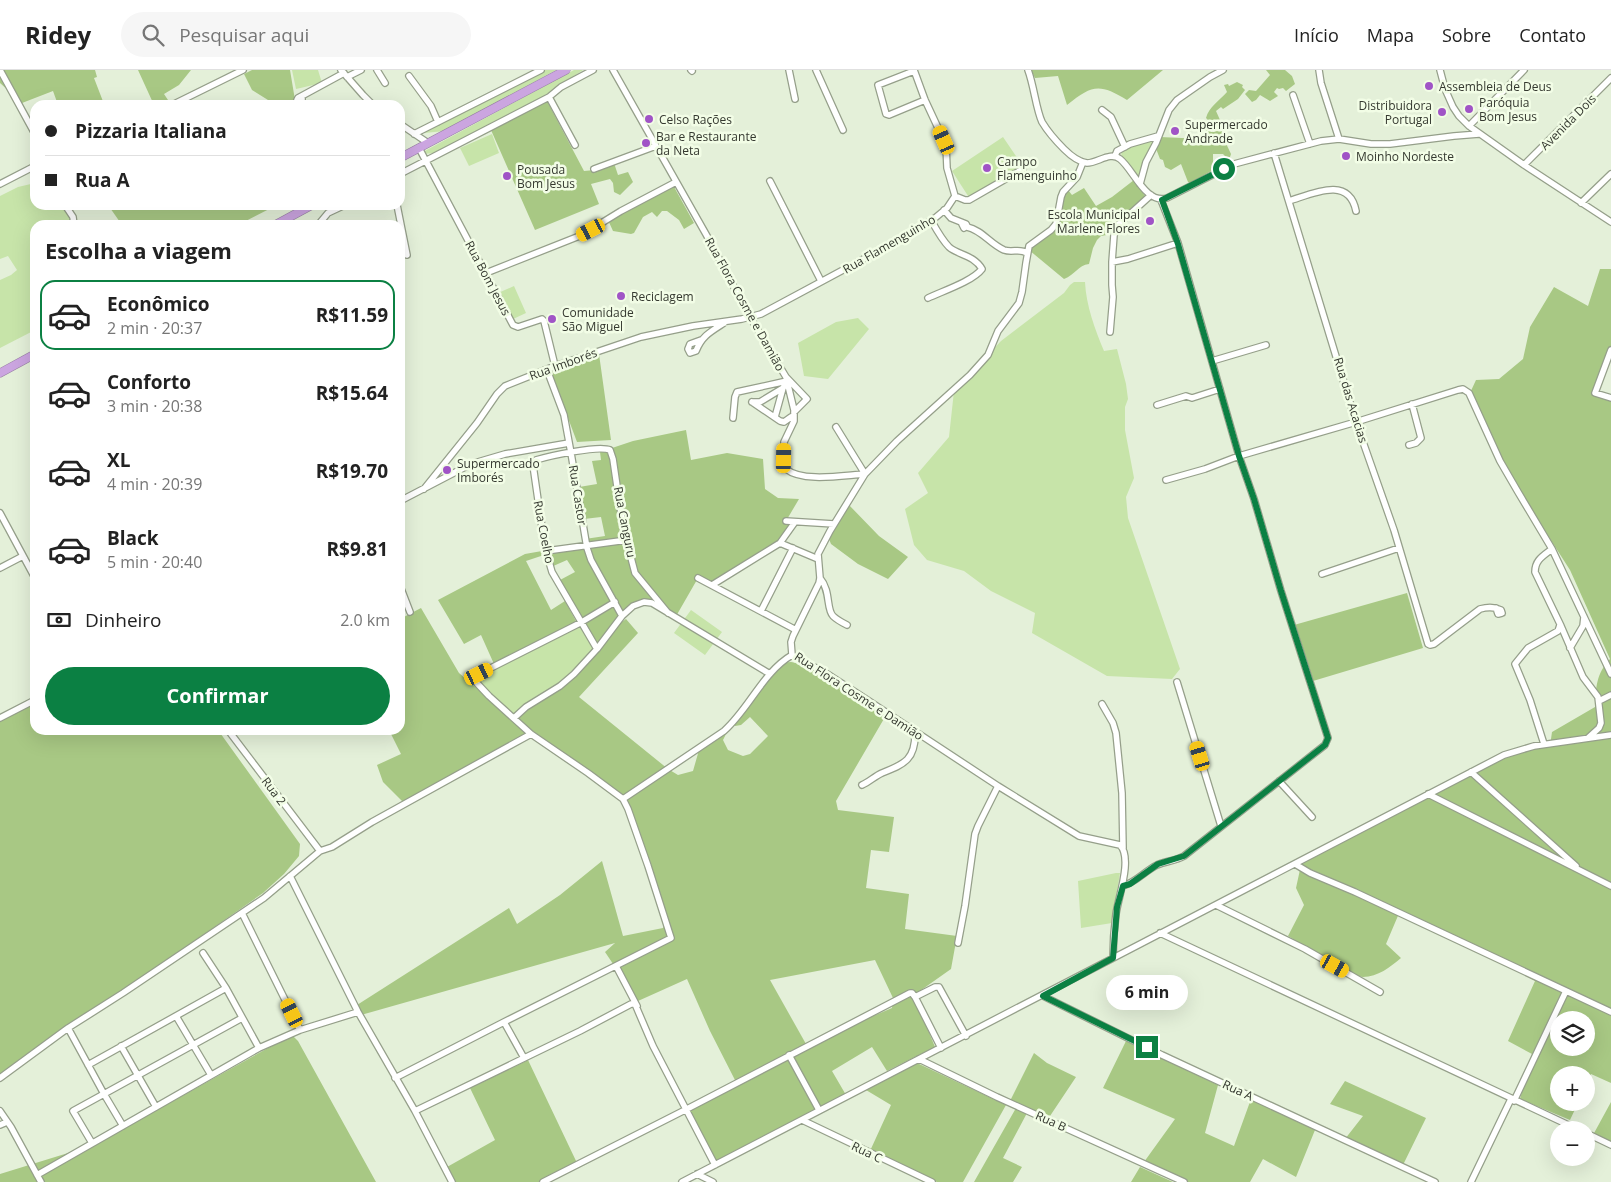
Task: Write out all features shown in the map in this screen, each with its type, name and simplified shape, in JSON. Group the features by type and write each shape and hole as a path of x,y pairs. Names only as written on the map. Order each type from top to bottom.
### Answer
{"highway":[{"path":"405,155 566,70"},
{"path":"284,220 303,210"},
{"path":"0,373 30,357"}],"street":[{"path":"0,70 30,125"},
{"path":"182,100 243,70"},
{"path":"302,96 344,73 361,70"},
{"path":"378,70 385,82"},
{"path":"414,134 540,70"},
{"path":"405,171 549,97 561,87 593,70"},
{"name":"Rua Flora Cosme e Damião","path":"612,70 786,379 794,421 784,442 784,465 788,471 795,474 818,477 865,474"},
{"path":"789,70 795,99"},
{"path":"816,70 843,130"},
{"path":"1028,70 1042,121 1062,146 1075,158 1083,162 1092,163 1115,156 1123,162 1150,196 1156,199 1164,199 1234,164 1327,140 1339,139 1371,144 1390,144 1478,134"},
{"path":"1140,184 1146,162 1172,105 1194,88 1223,70"},
{"path":"1319,70 1320,83 1339,139"},
{"path":"1440,70 1445,89 1453,107 1469,126 1478,134 1611,222"},
{"path":"1469,126 1524,70"},
{"path":"925,100 889,115 886,114 878,85 914,71 946,145 947,168 955,196 969,200 1023,169"},
{"path":"344,73 368,100"},
{"path":"409,76 430,106 438,122"},
{"name":"Avenida Dois","path":"1524,165 1611,78"},
{"path":"1293,95 1310,144"},
{"path":"549,97 575,146"},
{"path":"1102,110 1111,118 1125,147"},
{"path":"405,128 428,144"},
{"path":"1115,156 1117,151 1125,147 1158,136"},
{"path":"594,169 656,146"},
{"name":"Rua Bom Jesus","path":"419,148 514,326 520,327 543,320 555,366"},
{"name":"Rua das Acacias","path":"1274,153 1356,422 1399,548 1427,642 1430,645 1434,644 1480,609 1496,608"},
{"path":"836,427 865,474 897,441 922,420 983,361 991,349 998,331 1018,303 1022,292 1029,246 1056,224 1061,197 1066,188 1077,177 1083,162"},
{"path":"0,184 30,169"},
{"path":"1582,203 1611,174"},
{"path":"770,181 821,282"},
{"path":"486,273 582,235 621,211 676,182"},
{"path":"1290,201 1323,190 1333,189 1349,196 1353,200 1356,211"},
{"name":"Rua Flamenguinho","path":"750,317 761,314 897,241 944,210 953,201 955,196"},
{"path":"1110,332 1113,297 1112,262 1114,235 1119,224 1150,196"},
{"path":"1123,886 1130,884 1158,864 1184,856 1325,745 1328,740 1239,456 1164,199"},
{"path":"322,220 328,213 334,210"},
{"path":"944,210 951,218 975,229 1005,250 1024,250 1027,253"},
{"path":"928,298 971,278 982,269 981,266 969,257 950,248 931,220"},
{"path":"1112,262 1178,244"},
{"path":"405,246 407,255"},
{"name":"Rua Imborés","path":"424,489 477,423 500,390 512,382 641,337 692,326 750,317"},
{"path":"700,340 728,321"},
{"path":"1212,361 1266,345"},
{"path":"1611,350 1595,393 1611,398"},
{"name":"Rua Castor","path":"547,370 564,415 586,546 591,560 622,616"},
{"path":"783,388 760,402 752,402 784,422 807,399 786,379"},
{"path":"775,418 786,379"},
{"path":"732,418 737,392 786,379"},
{"path":"1156,405 1186,396 1192,398 1220,389"},
{"path":"1166,480 1205,469 1239,456 1463,389 1469,393 1505,468 1552,549 1611,674"},
{"path":"1409,445 1416,443 1421,438 1412,404"},
{"path":"405,498 471,464 505,454 569,442"},
{"name":"Rua Canguru","path":"571,453 605,448 610,450 635,573 668,613"},
{"name":"Rua Coelho","path":"571,453 538,459 534,463 535,479 546,551 552,572 580,623 597,649"},
{"name":"Rua Flora Cosme e Damião","path":"865,474 818,554 820,578 791,642 792,655 866,698 998,786 1079,836 1120,845 1123,848"},
{"path":"0,513 30,569"},
{"path":"786,521 834,524"},
{"path":"712,585 780,543 795,522"},
{"path":"546,551 627,540"},
{"path":"780,543 818,559"},
{"path":"761,611 793,548"},
{"path":"1322,574 1399,548"},
{"path":"1552,549 1538,560 1535,572 1583,677 1595,691 1599,701 1601,726 1588,738"},
{"path":"0,568 23,556"},
{"path":"698,578 796,630"},
{"path":"820,578 827,590 831,614 847,625"},
{"path":"405,599 410,612"},
{"path":"395,1078 671,938 640,841 623,799 531,734 475,682 476,676 580,623 615,602"},
{"path":"514,718 526,707 566,681 597,649 622,616 632,606 644,602 652,603 770,674"},
{"path":"1570,648 1581,629 1584,616"},
{"path":"1544,744 1516,664 1528,648 1558,631 1560,625"},
{"path":"623,799 724,731 770,674 781,662 792,655"},
{"path":"1177,682 1221,826"},
{"path":"1599,701 1611,695"},
{"path":"0,718 30,703"},
{"path":"1102,704 1113,723 1116,733 1122,793 1123,848 1125,856 1123,886 1116,912 1113,958"},
{"path":"862,784 896,767 909,757 915,748 915,732"},
{"path":"0,1078 68,1028 264,898 320,851 332,847 372,822 531,734"},
{"name":"Rua 2","path":"232,735 320,851"},
{"path":"682,1182 1512,751 1544,744 1611,736"},
{"path":"1471,772 1583,872"},
{"path":"1279,781 1312,817"},
{"path":"958,943 975,834 998,786"},
{"path":"1428,794 1611,886"},
{"path":"1295,864 1310,873 1355,892 1611,1012"},
{"path":"290,876 358,1012 415,1111 452,1182"},
{"path":"1216,905 1305,949 1380,992"},
{"path":"242,913 300,1030"},
{"path":"1160,933 1559,1121"},
{"path":"203,953 226,988 260,1048"},
{"path":"616,966 637,1006 653,1046 714,1165"},
{"path":"915,997 935,987 939,987 966,1036"},
{"path":"88,1065 226,988"},
{"path":"1471,1182 1566,991"},
{"path":"543,1182 910,993 915,997 941,1048"},
{"name":"Rua A","path":"1043,996 1434,1182"},
{"path":"415,1111 631,1004 637,1006"},
{"path":"37,1175 260,1048 300,1030 358,1012"},
{"path":"176,1016 212,1075"},
{"path":"92,1143 73,1111 242,1018"},
{"path":"504,1022 524,1058"},
{"path":"68,1028 123,1126"},
{"path":"121,1046 156,1107"},
{"path":"789,1055 820,1110"},
{"name":"Rua B","path":"919,1059 997,1097 1184,1182"},
{"path":"0,1111 41,1182"},
{"name":"Rua C","path":"802,1120 932,1182"},
{"path":"0,1125 7,1122"},
{"path":"1595,1138 1611,1145"},
{"path":"697,1174 713,1182"}],"green space":[{"path":"0,70 95,70 97,77 94,78 102,100 56,100 53,91 22,103 0,83"},
{"path":"138,70 191,70 179,85 164,94 168,100 152,100"},
{"path":"252,70 290,70 295,100 268,100 252,90 244,74"},
{"path":"292,70 318,70 322,83 296,89"},
{"path":"546,70 556,70 445,131 424,133 423,131"},
{"path":"574,70 583,70 539,99 449,147 435,153 423,154 423,152"},
{"path":"1031,70 1163,70 1127,100 1109,91 1096,89 1083,93 1067,105 1058,76 1035,78"},
{"path":"1266,70 1285,70 1292,76 1295,84 1286,91 1283,88 1277,88 1274,92 1278,96 1270,101 1260,95 1252,102 1245,94 1249,90 1256,91 1270,75"},
{"path":"1237,82 1243,85 1242,87 1245,90 1238,99 1223,109 1221,107 1216,111 1220,120 1230,123 1222,132 1222,135 1231,154 1230,157 1227,158 1223,154 1213,154 1213,170 1190,183 1181,164 1171,170 1165,167 1155,146 1160,137 1203,139 1205,127 1214,132 1219,128 1214,121 1211,123 1206,118 1207,114 1227,92 1224,85 1228,84 1229,86"},
{"path":"547,101 584,171 595,170 614,163 618,175 628,172 633,182 620,195 614,192 613,183 610,179 591,184 599,204 535,230 491,130"},
{"path":"492,134 499,153 469,166 460,148"},
{"name":"Campo Flamenguinho","path":"1003,137 1022,165 970,199 952,171"},
{"path":"1152,141 1153,143 1139,178 1122,157 1121,152 1124,149"},
{"path":"1134,180 1145,196 1112,234 1101,236 1097,240 1089,264 1082,266 1064,279 1029,250 1050,234 1059,224 1065,194 1068,190 1072,195 1084,188 1096,206 1112,197"},
{"path":"30,184 30,210 68,210 74,220 30,220 30,333 0,348 0,280 17,270 8,256 0,259 0,196 18,187"},
{"path":"673,185 694,223 684,229 679,220 667,211 662,211 657,217 652,212 643,217 634,233 613,231 608,220"},
{"path":"112,210 267,210 248,220 118,220"},
{"path":"1600,269 1611,269 1611,346 1593,393 1611,400 1611,1083 1595,1076 1595,1066 1550,1066 1550,1111 1574,1111 1570,1120 1520,1099 1532,1054 1508,1041 1535,981 1430,924 1400,911 1386,944 1401,958 1384,971 1368,977 1357,976 1349,972 1288,936 1304,905 1296,888 1301,865 1308,859 1517,752 1550,746 1552,732 1595,707 1596,687 1599,676 1610,659 1570,570 1518,489 1470,393 1476,380 1499,379 1523,359 1530,327 1554,287 1588,306"},
{"path":"1074,282 1085,282 1089,308 1104,351 1117,349 1126,384 1128,399 1125,407 1125,430 1134,478 1126,497 1128,518 1180,669 1172,679 1107,676 1032,633 1035,613 991,591 964,571 927,560 914,545 905,509 928,493 918,473 949,437 954,391 1001,341 1064,293"},
{"path":"514,286 526,313 511,320 498,293"},
{"path":"858,318 869,329 828,379 804,376 798,343 836,322"},
{"path":"599,354 611,440 577,442 550,370"},
{"path":"686,430 691,460 727,453 763,459 765,489 778,498 799,499 786,521 795,522 779,544 712,585 698,578 675,618 652,603 633,606 596,646 560,580 575,572 567,560 551,567 546,551 586,546 585,539 605,536 601,517 584,519 579,487 597,484 592,461 601,460 600,452 633,441"},
{"path":"849,505 879,536 908,557 888,579 858,564 831,544 829,539"},
{"path":"542,551 544,555 526,561 551,610 565,601 577,623 494,664 481,635 464,644 438,600 525,554"},
{"path":"1407,593 1423,648 1313,681 1294,625"},
{"path":"421,608 459,673 521,726 516,716 538,702 600,649 619,624 626,619 638,633 579,697 678,775 693,771 699,750 728,730 723,740 728,750 743,756 750,754 768,736 750,717 741,725 735,726 735,723 780,666 786,663 799,664 810,669 885,717 836,801 838,810 894,817 889,852 871,850 866,888 909,894 905,929 957,936 951,969 917,993 912,991 935,1047 887,1071 872,1047 832,1071 846,1095 715,1162 687,1111 864,1020 892,1008 893,998 875,960 770,980 806,1044 736,1082 710,1031 687,979 638,1001 605,952 615,943 361,1015 357,1005 509,908 517,924 560,895 602,861 623,936 663,928 666,920 625,801 531,734 445,778 405,804 383,782 377,765 401,754 392,735 405,735 405,616"},
{"path":"691,610 722,632 705,655 674,633"},
{"path":"580,623 597,649 574,674 514,718 474,678"},
{"path":"30,705 30,735 222,735 300,844 299,856 284,874 263,893 0,1077 0,720"},
{"path":"1120,873 1112,923 1081,928 1078,881"},
{"path":"293,1036 298,1041 376,1182 0,1182 0,1174 94,1145"},
{"path":"1126,1041 1218,1085 1205,1133 1234,1146 1251,1099 1315,1130 1296,1177 1263,1159 1250,1182 1188,1182 1144,1162 1175,1119 1103,1088"},
{"path":"1034,1053 1047,1063 1076,1077 1048,1119 1010,1101"},
{"path":"528,1060 577,1163 541,1182 454,1182 447,1167 495,1140 470,1088"},
{"path":"917,1063 1006,1105 963,1182 937,1182 870,1151 891,1105 866,1090"},
{"path":"1345,1081 1426,1118 1402,1167 1345,1139 1363,1116 1330,1104"},
{"path":"1611,1102 1611,1143 1595,1136 1595,1131"},
{"path":"1016,1108 1027,1113 1003,1158 1022,1167 1013,1182 974,1182"},
{"path":"1140,1167 1173,1182 1131,1182"}],"place":[{"name":"Assembleia de Deus","path":"1429,86"},
{"name":"Paróquia Bom Jesus","path":"1469,109"},
{"name":"Distribuidora Portugal","path":"1442,112"},
{"name":"Celso Rações","path":"649,119"},
{"name":"Supermercado Andrade","path":"1175,131"},
{"name":"Bar e Restaurante da Neta","path":"646,143"},
{"name":"Moinho Nordeste","path":"1346,156"},
{"name":"Campo Flamenguinho","path":"987,168"},
{"name":"Pousada Bom Jesus","path":"507,176"},
{"name":"Escola Municipal Marlene Flores","path":"1150,221"},
{"name":"Reciclagem","path":"621,296"},
{"name":"Comunidade São Miguel","path":"552,319"},
{"name":"Supermercado Imborés","path":"447,470"}],"route":[{"path":"1147,1047 1043,996 1113,958 1113,938 1117,907 1123,886 1130,884 1158,864 1184,856 1325,745 1328,740 1327,730 1239,456 1178,244 1162,200 1224,169"}]}
